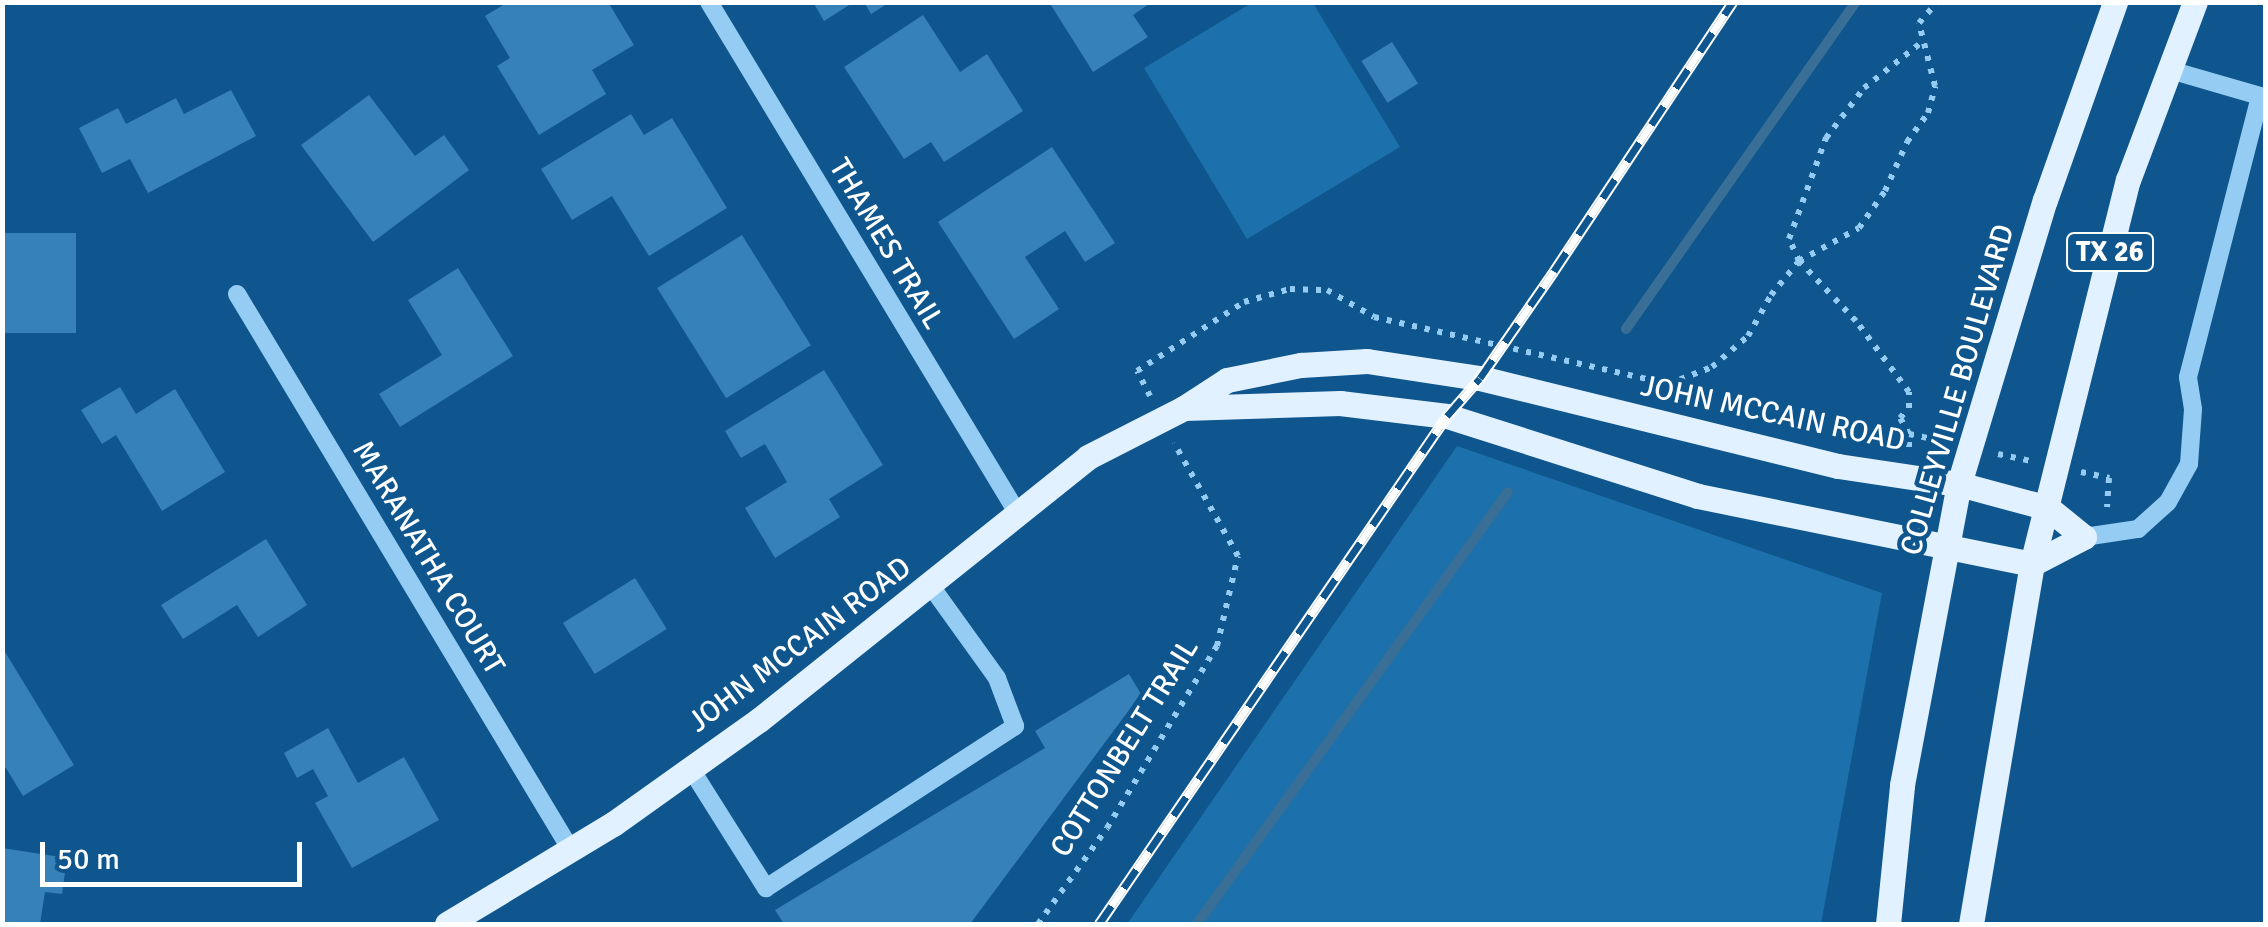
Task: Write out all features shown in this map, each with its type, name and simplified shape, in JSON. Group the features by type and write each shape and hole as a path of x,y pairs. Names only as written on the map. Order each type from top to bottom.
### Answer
{"main road":[{"name":"COLLEYVILLE BOULEVARD","path":"1888,924 1902,785 1959,484 2045,200 2115,2"},
{"name":"TX 26","path":"1971,924 2032,564 2128,180 2195,2"},
{"name":"JOHN MCCAIN ROAD","path":"448,924 571,850 691,769 931,586 1088,457 1227,380 1302,365 1367,361 1480,378 1838,466 1959,484 2048,508 2084,537"},
{"name":"JOHN MCCAIN ROAD","path":"1172,413 1340,402 1447,416 1698,496 2032,564"},
{"path":"2032,564 2084,537"}],"street":[{"name":"THAMES TRAIL","path":"709,2 1018,514"},
{"path":"2084,537 2138,529 2168,502 2189,464 2194,409 2188,377 2260,96 2170,70"},
{"name":"MARANATHA COURT","path":"237,294 571,850"},
{"path":"691,769 766,888 1015,726 996,678 931,586"}],"path":[{"path":"1937,2 1919,23 1924,41 1864,88 1826,138 1789,239 1798,262 1856,321 1909,392 1909,408 1900,418 1909,434 2109,478"},
{"name":"COTTONBELT TRAIL","path":"1038,924 1107,828 1217,646 1234,584 1238,556 1172,413 1137,371 1267,292 1327,290 1374,318 1668,384 1712,368 1748,336 1771,295 1798,262 1859,228 1884,191 1907,142 1928,113 1935,86 1924,41"}],"shaded area":[{"path":"1253,2 1313,3 1400,147 1247,239 1144,68"},
{"path":"1457,446 1882,593 1821,924 1127,924"}],"building":[{"path":"508,2 608,2 634,45 592,70 606,94 539,135 497,66 510,58 485,16"},
{"path":"813,2 854,2 824,21"},
{"path":"864,2 890,2 871,14"},
{"path":"1049,2 1152,2 1133,15 1148,37 1093,72"},
{"path":"923,15 960,72 987,54 1023,111 944,162 931,142 904,159 844,67"},
{"path":"1392,42 1418,84 1387,103 1361,61"},
{"path":"231,90 256,136 148,193 130,159 102,173 79,128 118,108 126,124 176,98 184,114"},
{"path":"369,95 415,156 444,135 469,170 373,242 301,145"},
{"path":"631,114 644,135 672,118 727,208 649,256 612,196 572,220 541,169"},
{"path":"1052,147 1115,243 1085,262 1065,231 1025,257 1059,309 1014,339 938,222"},
{"path":"2,233 76,233 76,333 2,333"},
{"path":"742,235 811,345 726,398 657,288"},
{"path":"458,268 513,356 400,427 379,394 442,355 408,300"},
{"path":"824,370 883,465 829,499 840,517 775,558 745,508 787,482 765,444 741,458 725,431"},
{"path":"120,387 136,414 175,389 225,472 162,511 116,435 102,444 81,410"},
{"path":"266,539 307,605 258,637 237,605 183,639 161,605"},
{"path":"635,578 667,629 595,674 563,623"},
{"path":"2,647 74,765 23,796 6,768 2,770"},
{"path":"1129,674 1141,694 970,924 784,924 775,910 1045,748 1035,731"},
{"path":"328,728 358,783 404,757 439,820 352,868 315,803 328,796 313,769 297,778 284,753"},
{"path":"2,848 67,858 62,894 45,892 40,924 2,924"}],"waterway":[{"path":"1626,329 1856,2"},
{"path":"1197,924 1508,492"}],"railway":[{"path":"1099,924 1447,416 1480,378 1554,271 1733,2"}]}
